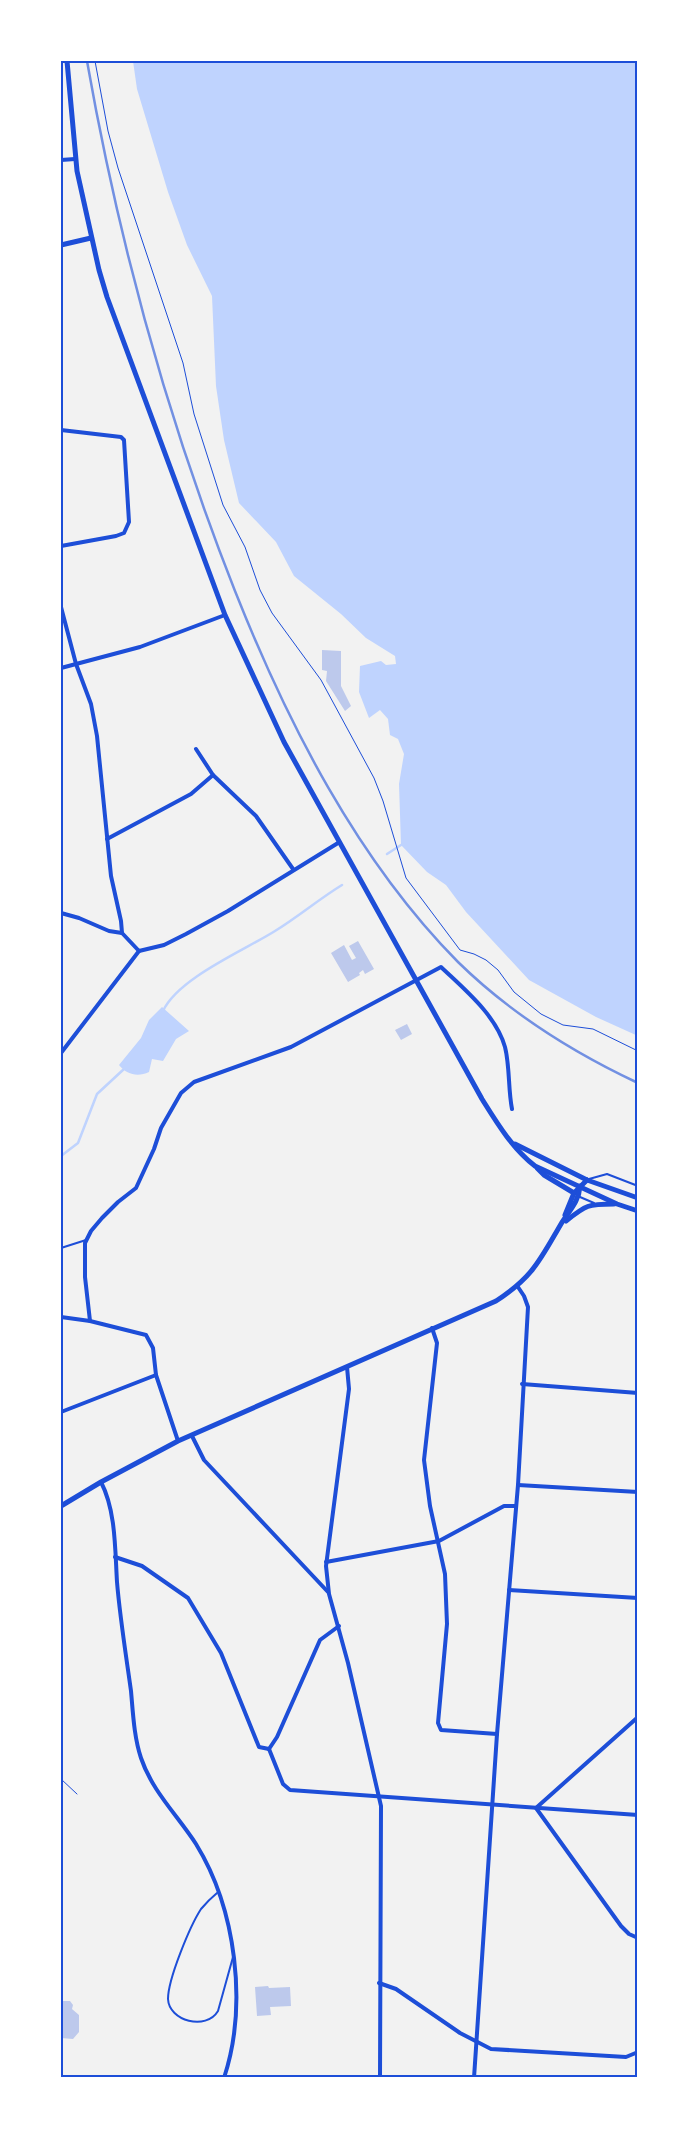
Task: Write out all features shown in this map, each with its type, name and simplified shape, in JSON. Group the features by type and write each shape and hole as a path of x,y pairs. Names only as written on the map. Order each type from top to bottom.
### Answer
{"street":[{"path":"67,61 75,159 91,238 107,297 225,615 284,742 486,1105 523,1157 544,1175 576,1194"},
{"path":"61,160 75,159"},
{"path":"61,245 91,238"},
{"path":"61,430 121,437 124,440 129,522 127,528 116,536 61,546"},
{"path":"61,607 76,664 91,704 97,736 111,876 121,920 122,934"},
{"path":"61,668 140,648 225,615"},
{"path":"196,749 213,775 256,816 293,869"},
{"path":"107,839 191,794 213,775"},
{"path":"61,1053 139,951 164,945 228,911 338,842"},
{"path":"61,913 122,934 139,951"},
{"path":"90,1321 85,1277 86,1240 102,1218 136,1188 168,1112 181,1093 194,1082 291,1047 441,967 484,1011 499,1032 505,1048 512,1108"},
{"path":"512,1143 587,1180 638,1198"},
{"path":"535,1166 617,1204 638,1211"},
{"path":"61,1506 101,1482 178,1442 496,1301 518,1287 537,1265 580,1186 587,1180"},
{"path":"561,1224 585,1206 617,1204"},
{"path":"474,2078 497,1734 518,1485 522,1384 528,1307 518,1287"},
{"path":"61,1317 90,1321 146,1335 153,1348 156,1375 178,1442"},
{"path":"432,1328 436,1343 424,1460 430,1506 446,1574 447,1624 438,1723 441,1730 497,1734"},
{"path":"347,1367 348,1389 326,1562 329,1594 339,1626 382,1815 379,1983 380,2078"},
{"path":"61,1412 156,1375"},
{"path":"522,1384 638,1393"},
{"path":"192,1436 204,1460 329,1594"},
{"path":"101,1482 109,1504 116,1556 118,1590 141,1759 156,1788 195,1842 211,1869 228,1925 236,1994 234,2035 230,2060 224,2078"},
{"path":"518,1485 638,1492"},
{"path":"326,1562 438,1541 504,1506 516,1506"},
{"path":"116,1556 142,1566 188,1598 221,1653 259,1747 269,1749"},
{"path":"509,1590 638,1598"},
{"path":"269,1749 277,1737 320,1640 339,1626"},
{"path":"536,1808 638,1717"},
{"path":"269,1749 283,1784 290,1790 638,1816"},
{"path":"536,1808 621,1926 629,1934 638,1938"},
{"path":"379,1983 396,1989 476,2043 491,2049 614,2057 626,2057 638,2052"}],"lane":[{"path":"587,1180 598,1175 607,1174 638,1186"},
{"path":"576,1194 595,1204"},
{"path":"61,1248 86,1240"},
{"path":"219,1891 201,1910 187,1938 168,1999 173,2009 181,2016 193,2022 204,2022 215,2016 233,1956"}],"path":[{"path":"95,61 108,131 118,168 183,363 194,414 223,505 246,547 260,590 272,613 321,680 374,778 383,801 394,844 406,878 460,950 486,960 498,970 514,992 552,1021 563,1025 593,1029 638,1052"},
{"path":"61,1779 77,1794"}],"water":[{"path":"133,61 638,61 638,1036 596,1017 529,980 466,912 446,885 427,872 401,845 399,784 404,754 398,739 390,735 388,719 380,710 369,718 359,692 360,666 381,661 386,665 396,664 395,656 366,638 341,614 294,576 276,542 239,503 224,440 216,386 212,296 187,245 168,192 137,89"},
{"path":"162,1007 189,1031 176,1039 163,1061 152,1059 149,1072 137,1075 129,1073 119,1065 141,1038 149,1020"}],"building":[{"path":"322,650 341,651 341,686 351,706 345,711 326,681 327,671 322,670"},
{"path":"358,941 374,969 365,974 363,970 359,973 360,975 348,982 331,953 344,945 352,960 356,958 349,946"},
{"path":"407,1024 412,1034 401,1040 395,1030"},
{"path":"268,1986 269,1988 290,1987 291,2006 270,2007 271,2015 257,2016 255,1987"},
{"path":"61,2001 70,2001 73,2005 72,2009 79,2015 79,2032 73,2039 61,2038"}],"waterway":[{"path":"387,854 401,845"},
{"path":"163,1011 171,999 197,976 275,931 342,885"},
{"path":"61,1156 78,1143 97,1094 124,1069"}],"railway":[{"path":"87,61 114,196 130,263 167,396 210,526 235,591 255,640 302,739 328,787 388,879 422,922 458,962 520,1015 566,1045 638,1083"}]}
